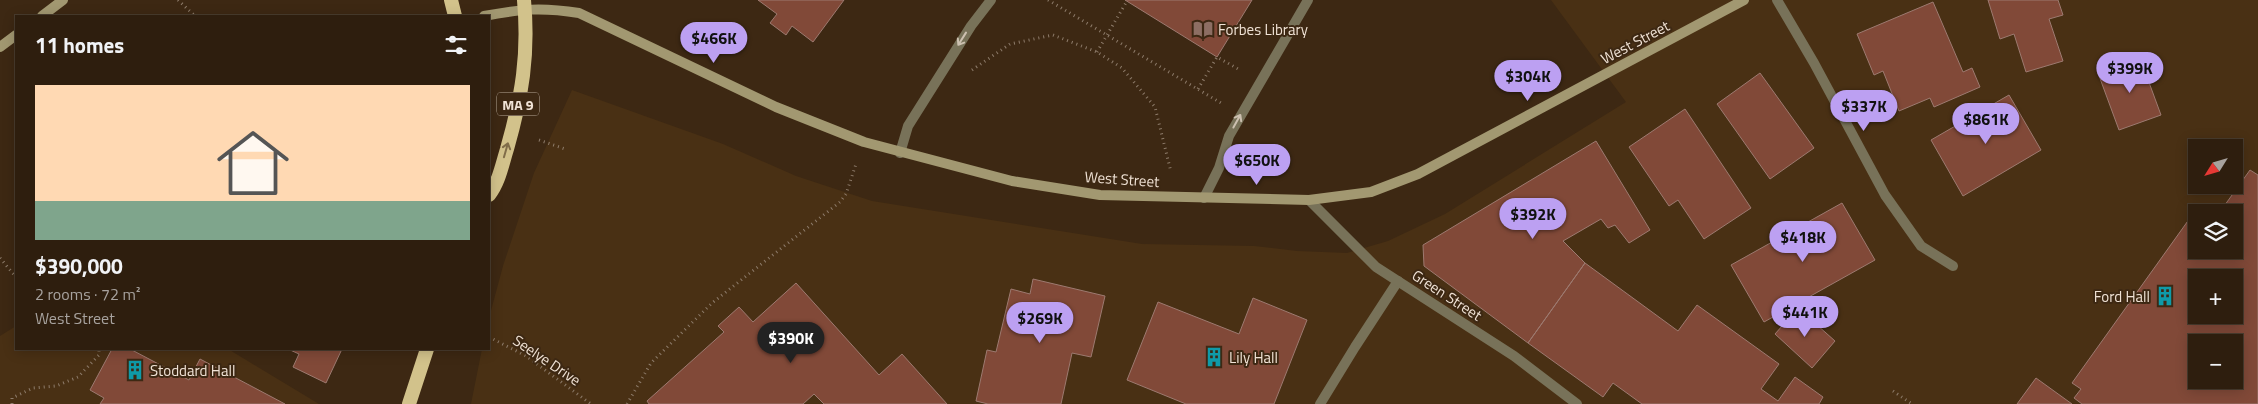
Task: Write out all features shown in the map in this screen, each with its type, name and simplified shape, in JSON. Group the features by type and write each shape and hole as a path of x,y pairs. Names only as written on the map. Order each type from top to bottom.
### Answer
{"highway":[{"path":"452,0 455,15"},
{"name":"MA 9","path":"490,194 495,187 505,154 524,78 526,40 524,4"},
{"path":"410,404 427,350"}],"main road":[{"path":"43,15 63,0"},
{"name":"West Street","path":"487,15 524,4 579,13 776,107 864,142 1012,181 1100,195 1309,200 1371,192 1418,174 1744,0"},
{"path":"0,47 15,36"}],"street":[{"path":"900,153 908,126 971,26 991,0"},
{"path":"1204,198 1219,168 1229,136 1308,0"},
{"path":"1777,0 1814,63 1885,195 1921,246 1953,266"},
{"name":"Green Street","path":"1309,200 1376,267 1514,356 1577,404"},
{"path":"1320,404 1354,347 1398,281"}],"path":[{"path":"178,0 194,15"},
{"path":"1048,0 1241,114"},
{"path":"1097,52 1127,1"},
{"path":"966,77 972,70 1010,44 1054,35 1097,52 1122,68 1155,108 1171,172"},
{"path":"1198,89 1217,57 1260,82"},
{"path":"539,140 565,149"},
{"path":"627,404 651,363 712,303 840,202 846,194 855,167"},
{"path":"0,258 15,276"},
{"name":"Seelye Drive","path":"490,338 526,356 591,404"},
{"path":"12,404 12,398 33,388 56,386 78,377 99,355 99,350"},
{"path":"1893,391 1912,404"}],"shaded area":[{"path":"1551,0 2258,0 2258,404 471,404 482,350 490,350 490,314 503,266 534,173 572,90 723,144 796,176 872,201 1142,244 1254,246 1297,251 1347,253 1388,241 1445,214 1626,102"},
{"path":"15,327 15,350 230,350 319,404 0,404 0,336"}],"building":[{"path":"758,0 844,0 813,42 792,26 786,35 770,23 777,14"},
{"name":"Forbes Library","path":"1125,0 1252,0 1217,57"},
{"path":"1988,0 2058,0 2063,15 2049,19 2063,61 2026,72 2014,34 2000,39"},
{"path":"1933,2 1963,72 1972,68 1980,87 1934,107 1930,98 1899,111 1883,71 1874,75 1857,34"},
{"path":"2140,58 2161,115 2119,130 2098,73"},
{"path":"1760,73 1814,148 1770,179 1717,104"},
{"path":"2009,95 2041,150 1963,196 1931,140"},
{"path":"1685,109 1751,208 1704,239 1678,200 1669,206 1629,147"},
{"path":"1596,141 1650,230 1629,243 1615,225 1608,228 1601,219 1563,241 1585,263 1528,343 1424,266 1423,245"},
{"name":"Ford Hall","path":"2250,170 2258,175 2258,404 2082,404 2074,398 2081,389 2072,383 2188,221 2188,259 2243,259 2243,204 2226,204 2233,194 2243,194 2243,180"},
{"path":"1842,203 1875,260 1764,322 1731,265"},
{"path":"1585,263 1678,331 1697,305 1779,364 1761,389 1778,401 1795,377 1823,397 1819,404 1642,404 1613,383 1603,397 1528,343"},
{"path":"1033,279 1105,296 1091,357 1072,353 1061,404 988,404 976,401 987,350 996,352 1011,289 1030,294"},
{"path":"796,283 879,375 902,354 947,404 824,404 814,394 803,404 649,404 647,401 724,332 718,326 739,307 753,322"},
{"name":"Lily Hall","path":"1253,298 1307,320 1274,404 1186,404 1127,380 1158,302 1239,334"},
{"path":"1798,308 1835,341 1812,368 1775,334"},
{"name":"Stoddard Hall","path":"111,350 132,350 189,380 200,359 285,404 100,404 104,398 90,390"},
{"path":"290,350 342,350 326,383 293,367 299,354"},
{"path":"2036,378 2072,404 2017,404"}],"place":[{"name":"Forbes Library","path":"1203,29"},
{"name":"Ford Hall","path":"2165,296"},
{"name":"Lily Hall","path":"1214,357"},
{"name":"Stoddard Hall","path":"135,370"}]}
